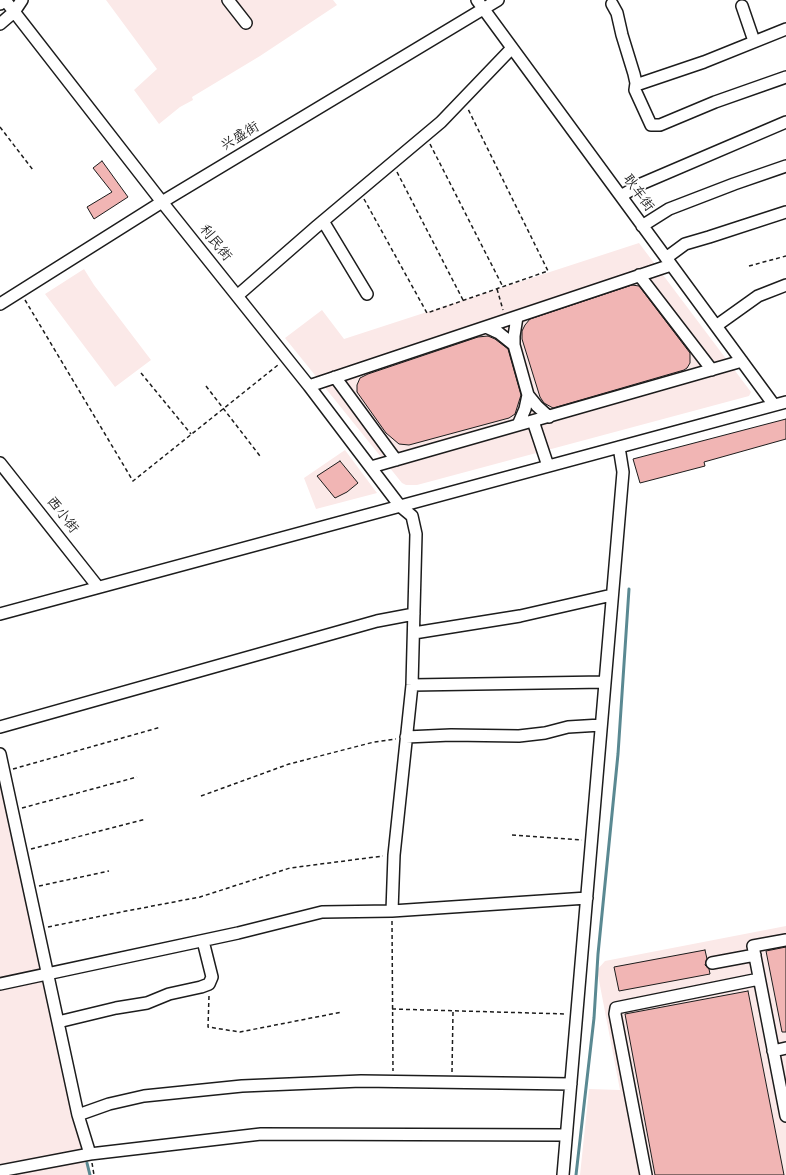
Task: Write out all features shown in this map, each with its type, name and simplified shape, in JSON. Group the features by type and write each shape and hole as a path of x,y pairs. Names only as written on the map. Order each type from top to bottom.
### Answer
{"main road":[{"path":"0,3 4,0"}],"street":[{"name":"利民街","path":"4,0 162,202 309,386 400,506 412,516 416,534 412,686 394,855 392,911"},
{"path":"0,24 14,12 22,0"},
{"path":"228,0 246,23"},
{"name":"兴盛街","path":"0,304 480,4 498,0"},
{"name":"耿车街","path":"480,4 774,406"},
{"path":"612,4 617,14 634,74 636,85 635,90 651,125 660,125 715,102 786,77"},
{"path":"742,6 754,41"},
{"path":"636,85 704,62 786,29"},
{"path":"237,296 323,221 441,122 512,48"},
{"path":"620,196 641,184 786,122"},
{"path":"642,226 669,209 786,166"},
{"path":"309,386 639,275 669,262 685,244 786,212"},
{"path":"323,221 366,294"},
{"path":"639,275 712,370"},
{"path":"716,326 758,296 786,285"},
{"path":"517,316 514,345 528,395 537,406 549,416"},
{"path":"486,327 499,333 514,345"},
{"path":"370,467 742,362"},
{"path":"335,378 396,460"},
{"path":"518,425 525,409 528,395"},
{"path":"0,614 786,402"},
{"path":"533,421 548,466"},
{"path":"563,1175 623,472 620,447"},
{"name":"西小街","path":"0,463 98,587"},
{"path":"414,633 520,616 612,595"},
{"path":"0,727 378,621 414,614"},
{"path":"412,686 605,682"},
{"path":"406,737 451,735 519,736 545,733 568,727 601,725"},
{"path":"0,754 78,1115 90,1154"},
{"path":"0,984 203,941 322,912 392,911 586,898"},
{"path":"786,940 753,946 773,1051 782,1073 786,1116"},
{"path":"58,1022 116,1008 146,1003 169,994 202,987 209,984 212,977 203,941"},
{"path":"712,963 755,955"},
{"path":"646,1175 615,1014 616,1008 759,979"},
{"path":"773,1051 786,1048"},
{"path":"78,1115 108,1104 138,1098 224,1088 303,1083 392,1081 571,1084"},
{"path":"0,1171 90,1154 261,1134 566,1135"}],"path":[{"path":"359,191 427,313 548,271 463,100"},
{"path":"0,127 33,170"},
{"path":"425,135 503,287"},
{"path":"392,163 464,300"},
{"path":"749,266 786,256"},
{"path":"497,289 505,320"},
{"path":"20,291 133,481 286,358"},
{"path":"141,374 191,434"},
{"path":"206,386 260,456"},
{"path":"4,772 162,727"},
{"path":"201,796 289,764 374,742 406,737"},
{"path":"12,811 137,777"},
{"path":"21,852 146,819"},
{"path":"512,835 591,840"},
{"path":"38,929 116,912 200,897 290,868 394,855"},
{"path":"29,888 109,871"},
{"path":"392,911 392,1081"},
{"path":"209,984 208,1027 240,1032 342,1012"},
{"path":"392,1010 576,1015"},
{"path":"451,1082 453,1012"}],"shaded area":[{"path":"106,0 333,0 337,5 260,56 192,97 193,100 180,107 159,124 134,90 157,69"},
{"path":"639,243 751,392 749,396 417,485 406,485 402,483 285,338 322,310 344,339"},
{"path":"84,269 94,285 151,360 115,387 45,294"},
{"path":"345,450 377,493 316,509 304,478"},
{"path":"0,768 63,1059 89,1175 0,1175"},
{"path":"786,926 786,1175 580,1175 589,1089 620,1090 597,970 605,961"}],"building":[{"path":"102,161 128,197 94,219 87,207 112,192 93,168"},
{"path":"632,285 639,286 690,353 690,363 687,368 553,408 544,403 540,397 522,339 522,331 525,325 530,319"},
{"path":"488,336 495,339 508,349 521,395 515,414 509,418 409,445 399,444 386,433 357,392 357,385 360,378 368,374 478,337"},
{"path":"786,419 786,439 704,462 705,466 640,483 633,459"},
{"path":"340,461 358,483 347,492 335,498 317,476"},
{"path":"786,947 786,1032 782,1032 766,951"},
{"path":"705,950 707,959 705,965 709,969 710,974 619,991 614,967"},
{"path":"748,991 784,1175 655,1175 625,1014"}],"waterway":[{"path":"576,1175 594,1018 598,954 618,754 629,589"},
{"path":"87,1163 90,1175"}]}
